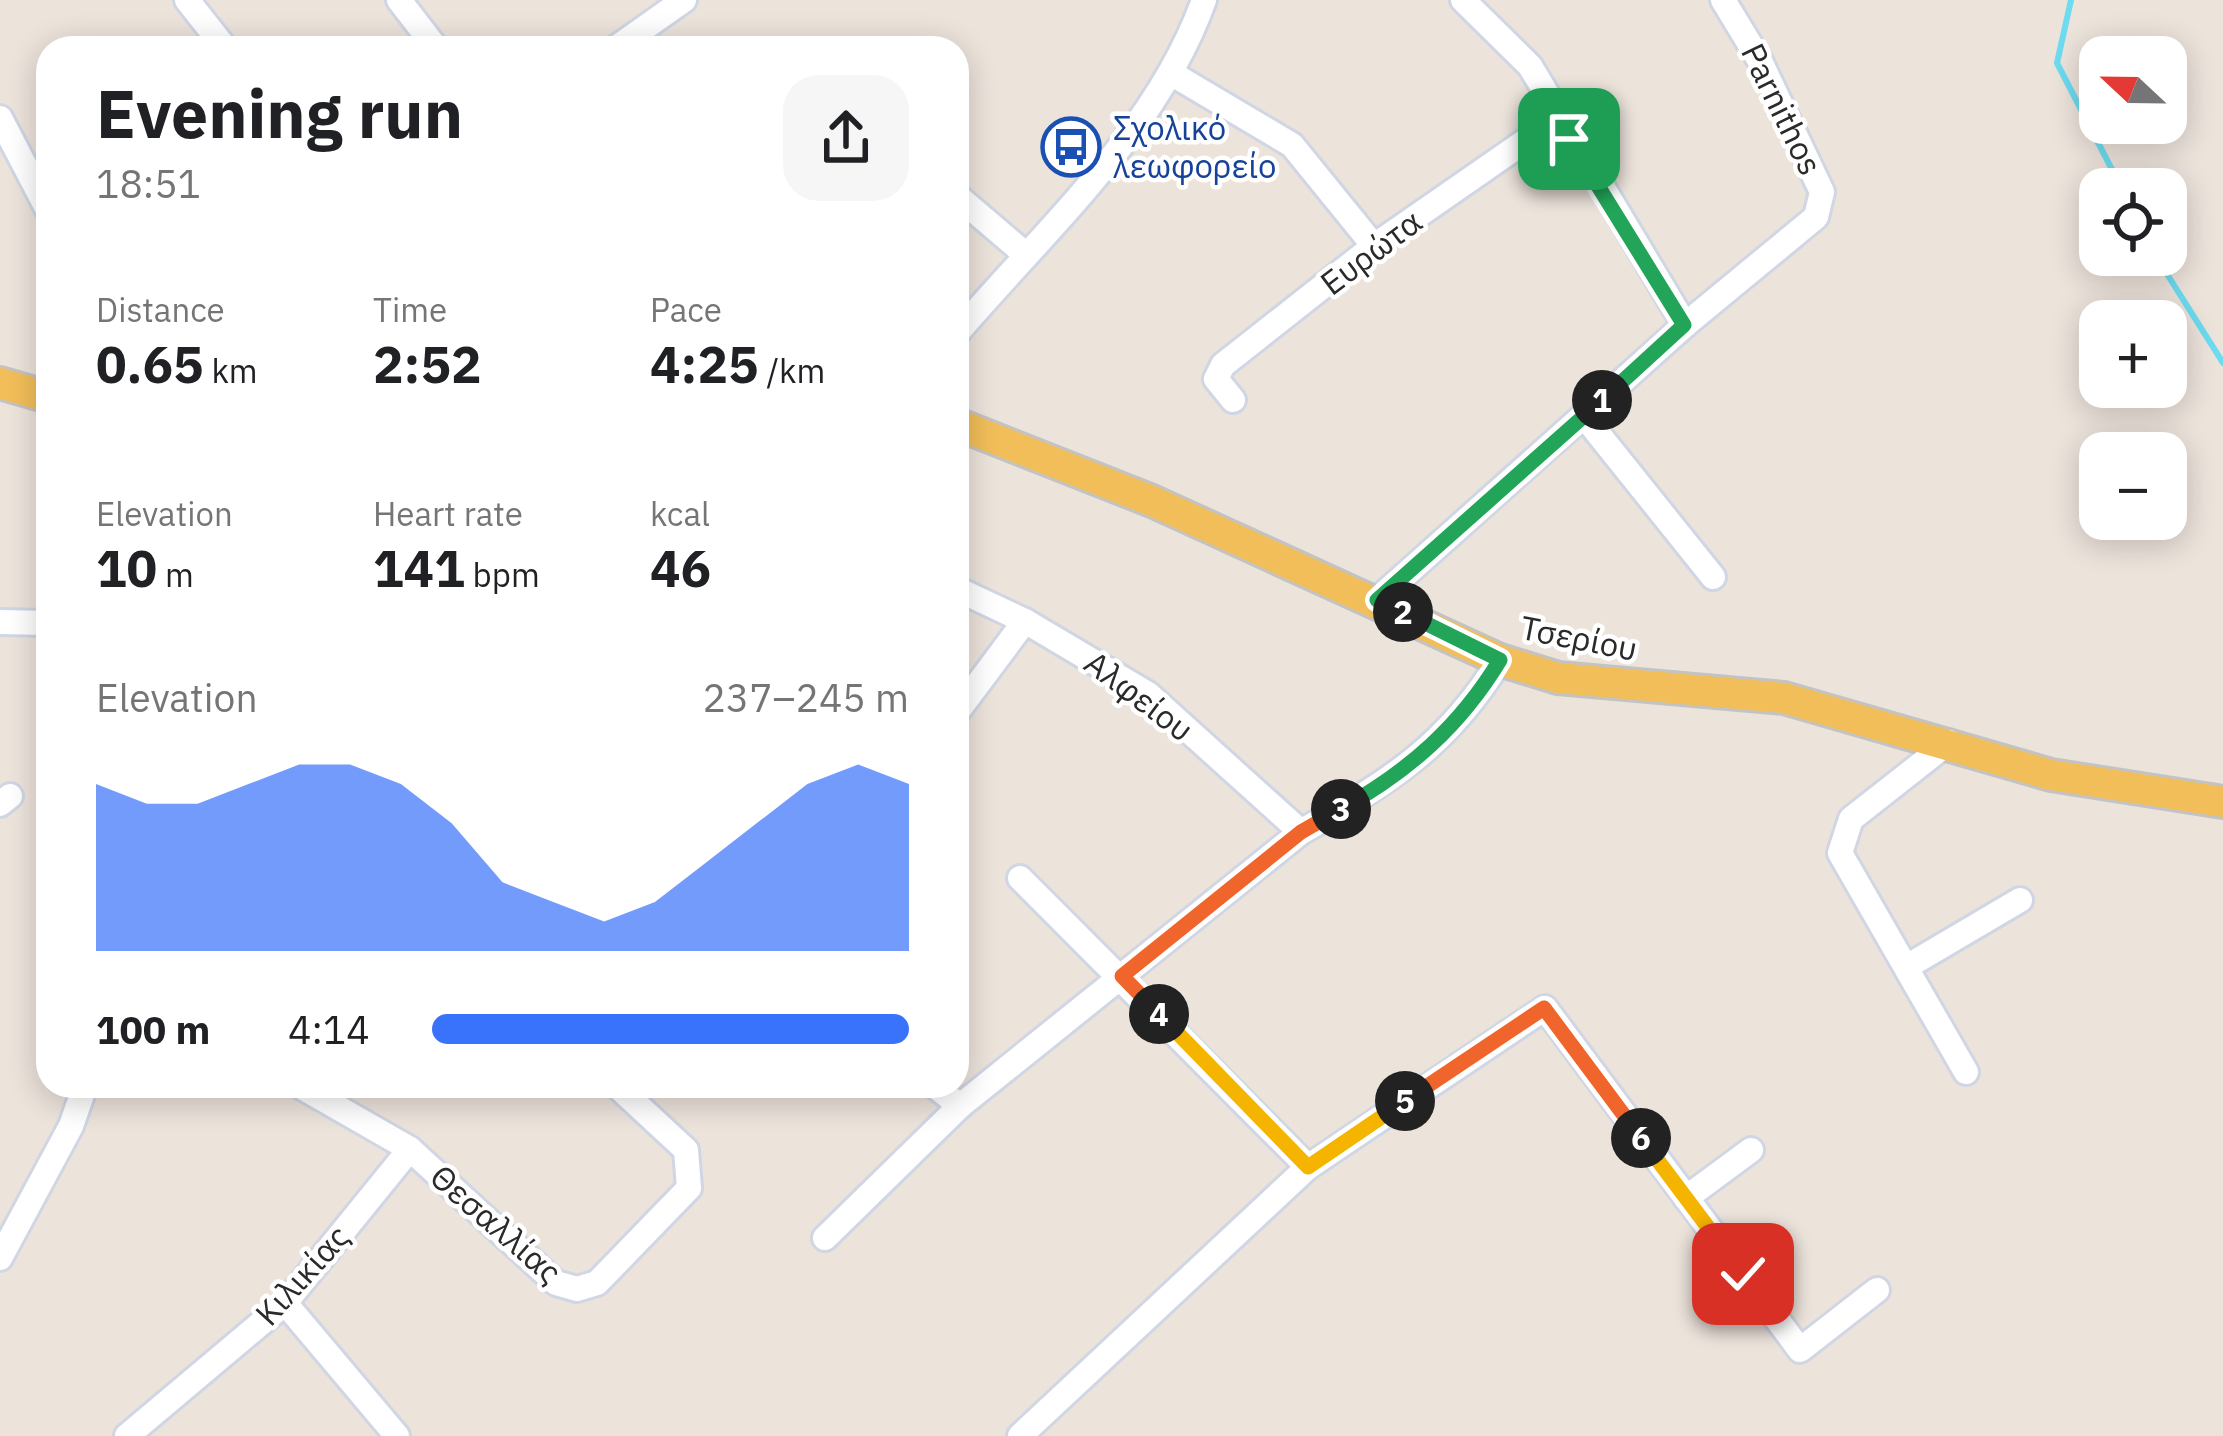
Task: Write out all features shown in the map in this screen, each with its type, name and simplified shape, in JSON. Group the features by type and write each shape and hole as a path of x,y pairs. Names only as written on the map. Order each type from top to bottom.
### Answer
{"main road":[{"path":"3,383 36,379"},
{"path":"3,383 36,394"},
{"name":"Τσερίου","path":"969,429 1152,501 1500,660 1558,678 1784,698 1949,742 2051,776 2223,802"}],"street":[{"path":"399,0 427,36"},
{"path":"633,36 684,0"},
{"path":"969,319 1131,135 1174,75 1204,0"},
{"path":"1463,0 1530,66 1557,119 1684,325"},
{"name":"Parnithos","path":"1377,600 1684,325 1816,217 1822,191 1760,62 1723,0"},
{"path":"197,3 218,36"},
{"path":"1174,75 1292,145 1374,246"},
{"path":"0,118 36,187"},
{"name":"Ευρώτα","path":"1234,400 1216,379 1222,365 1374,246 1557,119"},
{"path":"969,206 1025,254"},
{"path":"1584,416 1714,577"},
{"name":"Αλφείου","path":"969,595 1025,621 1148,694 1301,832"},
{"path":"969,696 1025,621"},
{"path":"0,622 36,623"},
{"path":"825,1238 960,1106 1301,832 1363,797 1443,739 1471,708 1500,660"},
{"path":"1949,742 1851,819 1841,836 1840,853 1966,1072"},
{"path":"1020,878 1308,1167"},
{"path":"1908,966 2020,900"},
{"path":"1020,1436 1308,1167 1544,1008 1800,1350 1877,1290"},
{"path":"0,1258 71,1126 81,1098"},
{"name":"Θεσαλλίας","path":"320,1098 410,1148 556,1283 577,1289 597,1282 684,1198 691,1162 675,1140 630,1098"},
{"path":"950,1098 960,1106"},
{"name":"Κιλικίας","path":"127,1436 285,1303 410,1148"},
{"path":"1686,1198 1750,1150"},
{"path":"285,1303 397,1436"}],"waterway":[{"path":"2071,0 2057,63 2111,168"},
{"path":"2168,276 2223,363"}],"place":[{"name":"Σχολικό λεωφορείο","path":"1071,147"}],"route":[{"path":"1569,139 1684,325 1377,600 1500,660 1471,708 1443,739 1363,797 1301,832 1122,976 1308,1167 1544,1008 1743,1274"}]}
